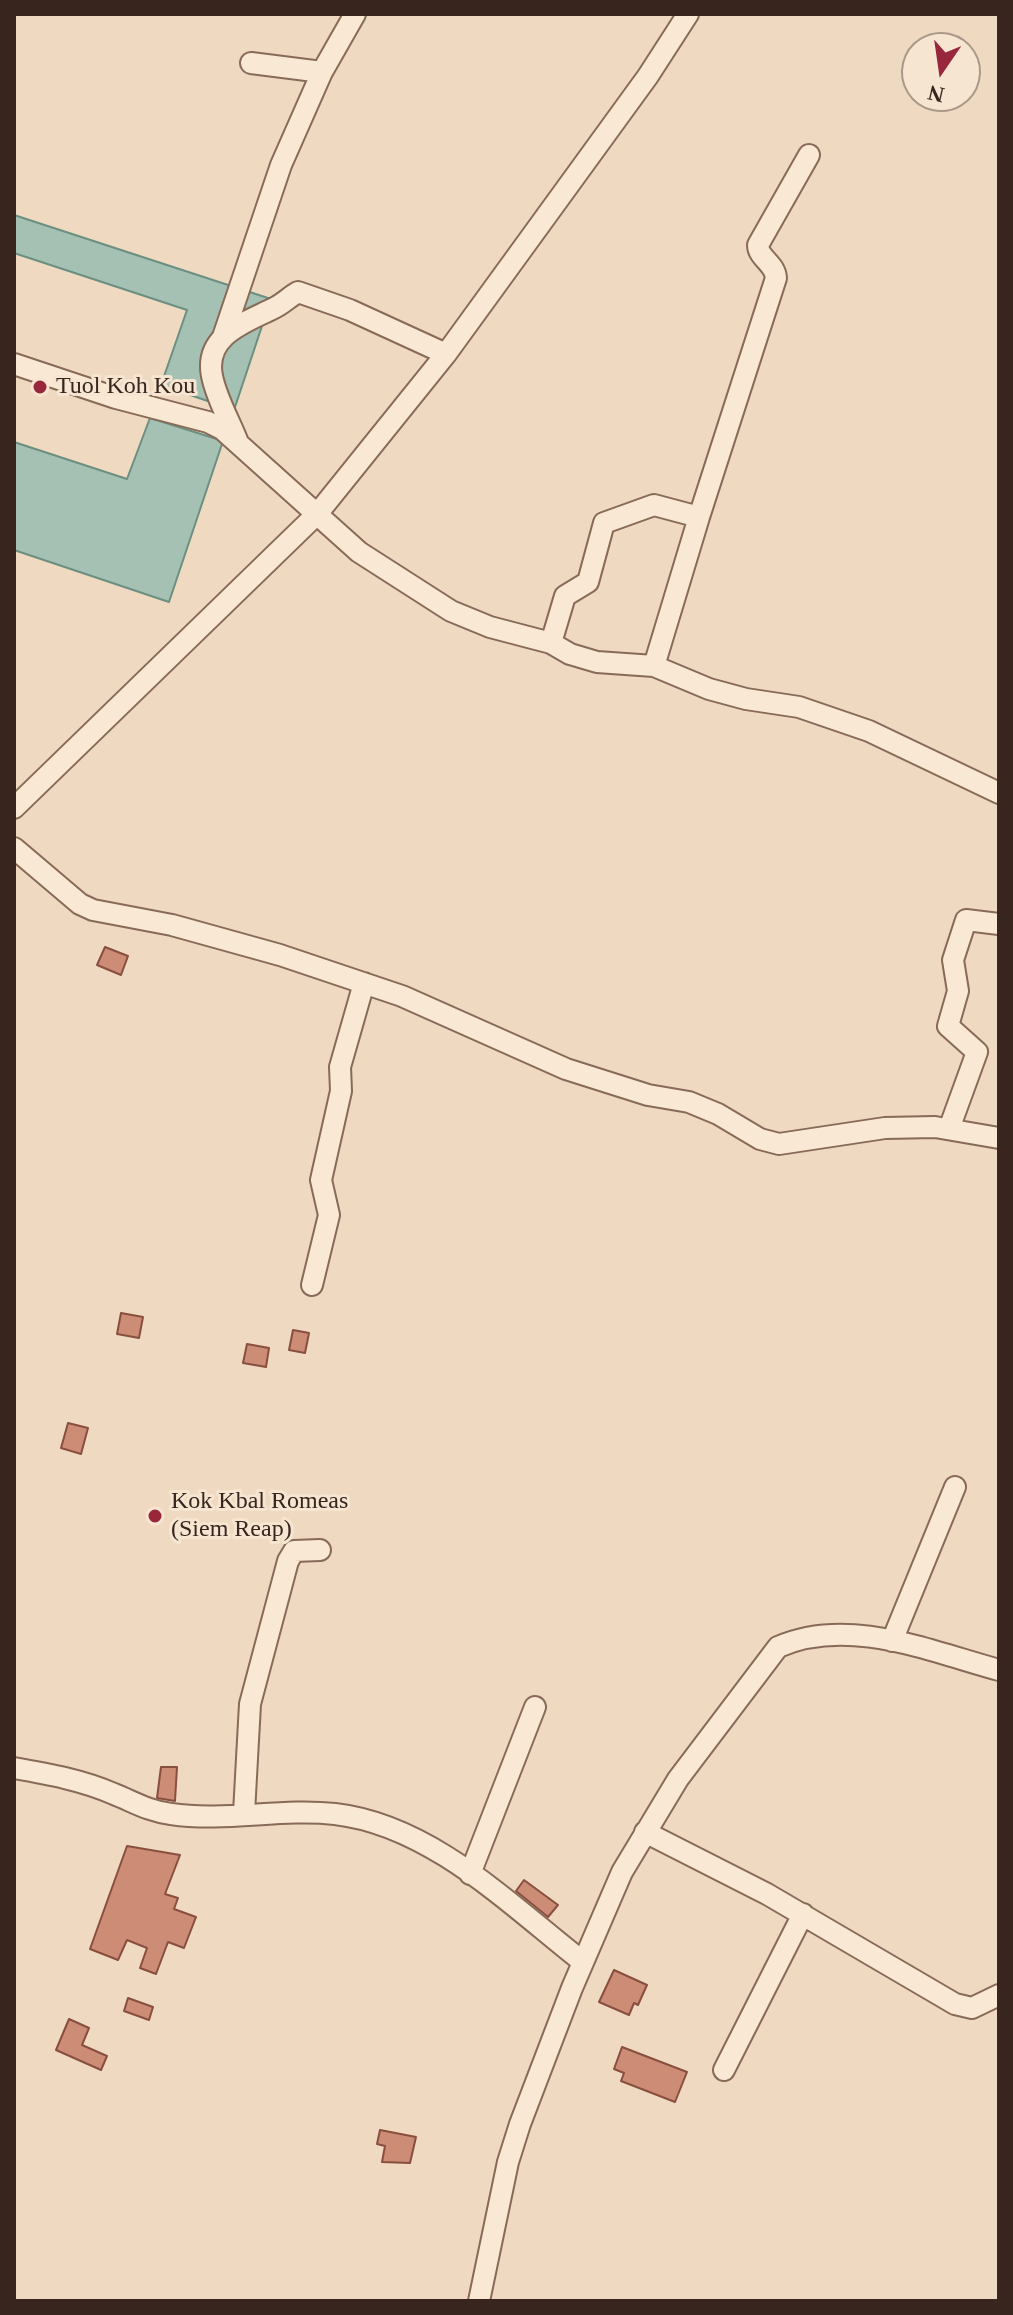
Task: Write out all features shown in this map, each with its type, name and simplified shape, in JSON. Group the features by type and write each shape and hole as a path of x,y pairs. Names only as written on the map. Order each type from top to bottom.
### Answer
{"street":[{"path":"239,444 212,375 214,351 223,337 281,165 322,72 355,14"},
{"path":"14,808 318,513 446,354 648,76 688,14"},
{"path":"251,63 322,72"},
{"path":"654,666 776,278 772,264 759,252 758,245 809,155"},
{"path":"223,337 243,321 273,309 298,292 385,325 446,354"},
{"path":"14,364 116,398 208,422 239,444 359,552 451,611 490,627 551,643 570,654 597,662 654,666 709,689 746,699 799,707 869,731 999,793"},
{"path":"551,643 565,596 588,582 604,523 654,505 676,508 699,517"},
{"path":"14,848 80,904 93,910 172,925 364,983 402,996 566,1069 648,1095 689,1102 779,1144 885,1128 949,1129 999,1138"},
{"path":"949,1129 977,1052 948,1026 958,991 953,960 966,920 999,924"},
{"path":"312,1285 329,1215 321,1180 341,1091 340,1067 364,983"},
{"path":"892,1641 955,1487"},
{"path":"244,1813 250,1704 288,1561 294,1551 320,1550"},
{"path":"479,2301 508,2162 583,1962 622,1872 678,1779 778,1647 800,1637 828,1633 892,1641 999,1670"},
{"path":"470,1874 535,1707"},
{"path":"14,1768 82,1782 117,1795 139,1808 161,1812 202,1816 333,1814 366,1819 406,1833 470,1874 583,1962"},
{"path":"645,1832 803,1914 955,2004 972,2008 999,1995"},
{"path":"724,2070 803,1914"}],"shaded area":[{"path":"14,215 271,299 234,410 161,385 187,310 14,253"},
{"path":"150,418 223,441 169,602 14,550 14,442 127,479"}],"building":[{"path":"105,947 128,956 121,975 97,965"},
{"path":"121,1313 143,1317 139,1338 117,1334"},
{"path":"293,1330 309,1333 305,1353 289,1350"},
{"path":"247,1344 269,1348 266,1367 243,1363"},
{"path":"68,1423 88,1428 81,1454 61,1448"},
{"path":"161,1767 177,1767 175,1801 157,1798"},
{"path":"127,1846 180,1855 165,1894 178,1898 174,1909 196,1917 184,1948 168,1942 156,1974 140,1968 147,1948 127,1940 118,1960 90,1949"},
{"path":"524,1880 558,1905 548,1917 516,1891"},
{"path":"614,1970 647,1985 638,2005 634,2003 629,2015 599,2002"},
{"path":"128,1998 153,2007 149,2020 124,2011"},
{"path":"69,2019 89,2028 82,2045 107,2056 101,2070 56,2050"},
{"path":"622,2047 687,2072 675,2102 621,2081 624,2073 614,2069"},
{"path":"380,2130 416,2137 410,2163 382,2162 385,2146 377,2144"}],"place":[{"name":"Tuol Koh Kou","path":"40,387"},
{"name":"Kok Kbal Romeas (Siem Reap)","path":"155,1516"}]}
